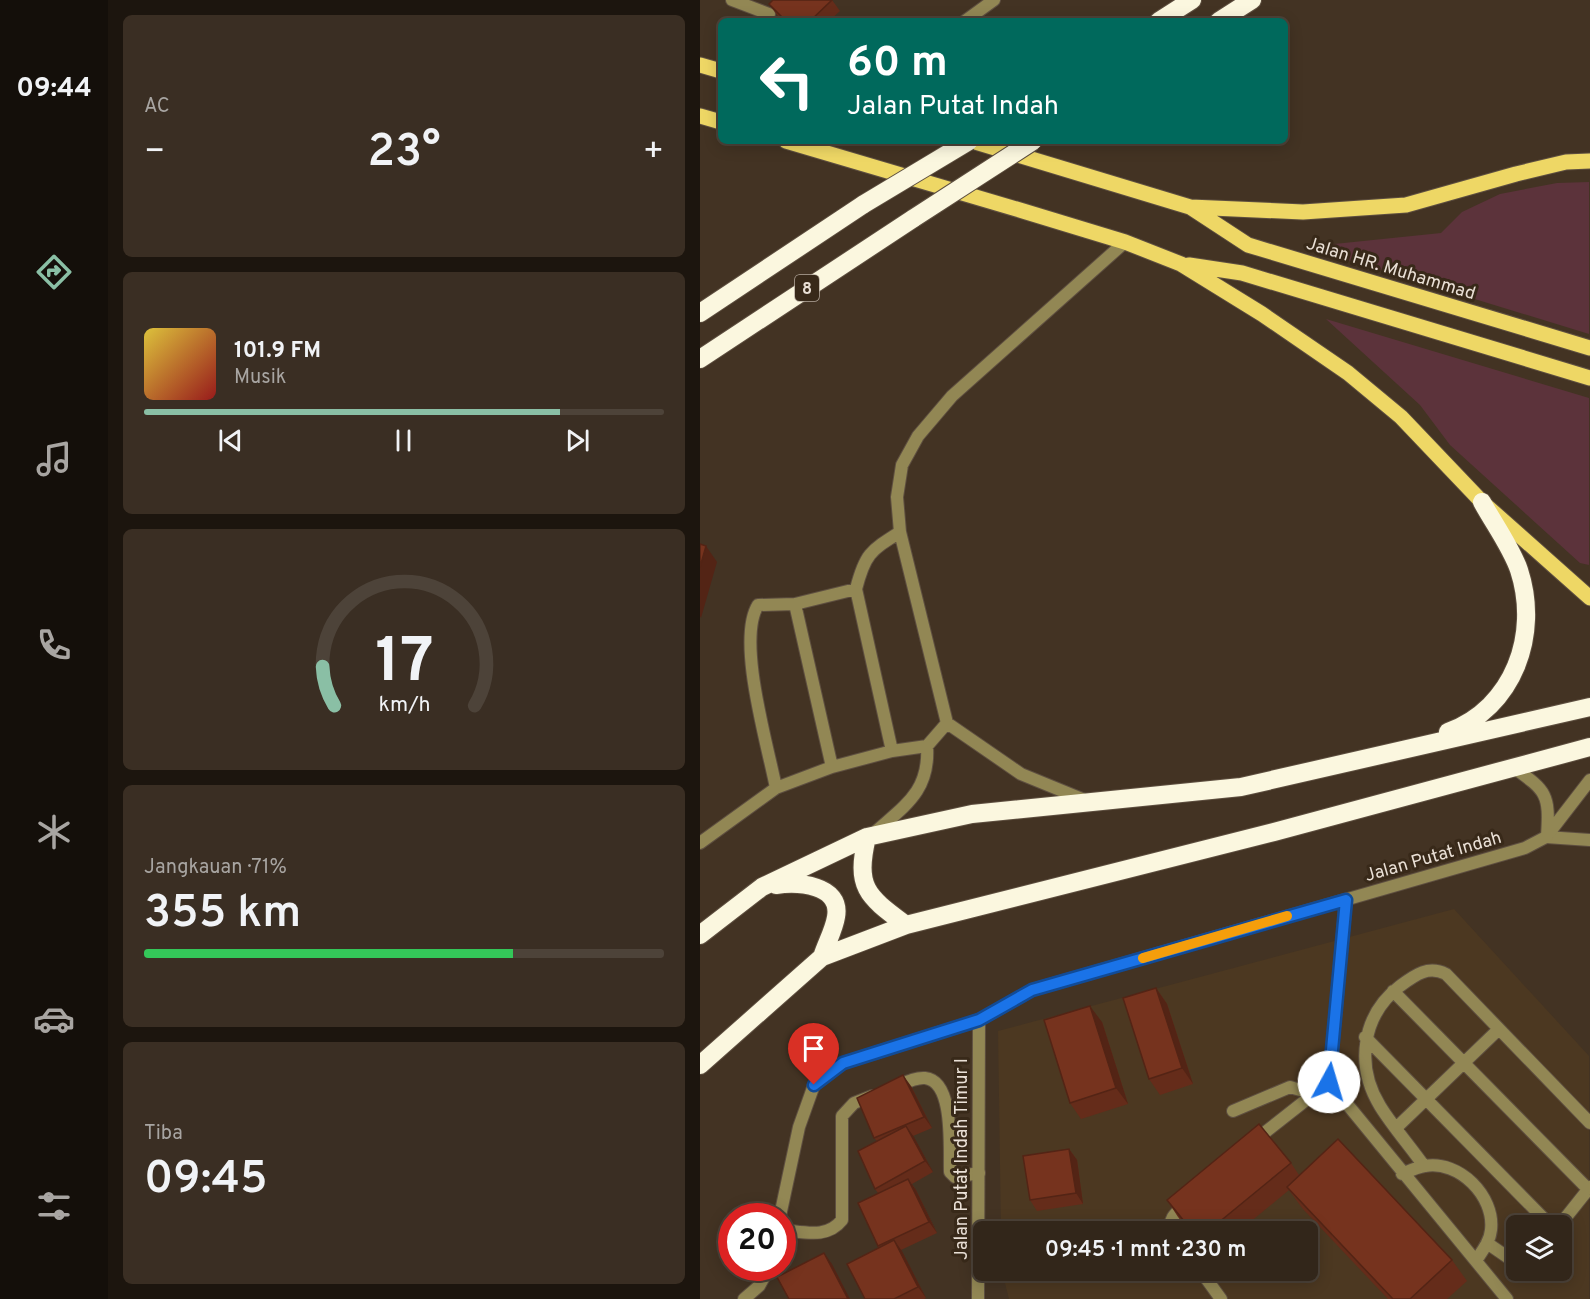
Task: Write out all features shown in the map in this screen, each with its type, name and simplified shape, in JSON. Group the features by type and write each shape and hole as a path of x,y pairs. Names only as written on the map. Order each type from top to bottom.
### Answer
{"highway":[{"path":"1164,18 1192,0"},
{"path":"1224,18 1252,0"},
{"name":"8","path":"700,313 864,204 965,144"},
{"name":"8","path":"700,358 1028,144"},
{"path":"1399,751 1463,727 1494,703 1509,684 1520,656 1528,606 1518,568 1482,502"},
{"path":"700,934 762,887 868,837 972,814 1241,787 1590,707"},
{"path":"700,1065 822,957 906,924 1262,835 1590,747"},
{"path":"868,837 862,858 864,882 872,900 906,924"},
{"path":"762,887 795,882 822,889 834,904 837,916 822,957"}],"main road":[{"path":"700,65 718,70"},
{"path":"700,116 718,121"},
{"path":"796,144 1125,242 1181,264 1262,314 1348,373 1401,417 1482,502 1586,594"},
{"path":"980,144 1189,207 1303,212 1406,206 1516,174 1566,162 1590,161"},
{"name":"Jalan HR. Muhammad","path":"1189,207 1248,244 1590,348"},
{"path":"1181,264 1242,273 1590,378"}],"street":[{"path":"732,0 768,17 772,0"},
{"path":"969,18 994,0"},
{"path":"1091,802 1021,774 947,723 900,531 897,497 902,465 918,436 952,396 1125,242"},
{"path":"892,751 856,589 861,569 871,550 900,531"},
{"path":"776,788 756,691 749,640 751,615 758,605 794,604 856,589"},
{"path":"794,604 832,767"},
{"path":"700,843 776,788 832,767 892,751 927,746 947,723"},
{"path":"868,837 923,786 928,764 927,746"},
{"path":"1513,767 1542,788 1549,812 1546,837 1590,840"},
{"name":"Jalan Putat Indah","path":"783,1203 799,1127 814,1085 843,1063 979,1020 1032,990 1525,848 1546,837 1590,780"},
{"path":"1346,900 1329,1082 1402,1174 1477,1259 1507,1299"},
{"path":"1424,1166 1379,1105 1368,1075 1365,1037 1375,1016 1393,991 1415,974 1438,970 1446,974 1590,1123"},
{"path":"1393,991 1589,1188 1568,1215"},
{"name":"Jalan Putat Indah Timur I","path":"978,1299 979,1020"},
{"path":"1396,1128 1499,1029"},
{"path":"1365,1037 1540,1215"},
{"path":"796,1231 829,1232 836,1228 842,1220 842,1116 854,1102 916,1079 926,1078 936,1082 944,1093 949,1114 952,1176 979,1173"},
{"path":"1246,1149 1329,1082"},
{"path":"1233,1111 1290,1087 1314,1094"},
{"path":"1402,1174 1424,1166 1440,1166 1460,1173 1476,1187 1487,1202 1491,1230 1487,1243 1477,1259"},
{"path":"1171,1221 1172,1217 1196,1194"},
{"path":"1487,1243 1506,1256"},
{"path":"744,1299 762,1281"},
{"path":"1208,1281 1220,1299"}],"shaded area":[{"path":"1589,182 1589,334 1305,247 1441,233 1462,212 1500,194 1557,183"},
{"path":"1326,319 1589,398 1589,565 1580,563 1450,445 1420,405"},
{"path":"1454,909 1589,1056 1589,1299 1009,1299 1004,1281 1318,1281 1318,1221 1001,1221 998,1031"}],"building":[{"path":"773,0 832,0 813,18 783,18 769,4"},
{"path":"700,544 706,546 700,567"},
{"path":"1156,988 1182,1068 1149,1079 1123,998"},
{"path":"1090,1006 1116,1088 1070,1103 1044,1020"},
{"path":"903,1075 924,1117 874,1138 857,1098"},
{"path":"1259,1124 1291,1163 1220,1221 1184,1221 1167,1200"},
{"path":"906,1126 925,1161 875,1189 858,1151"},
{"path":"1338,1139 1452,1260 1410,1299 1393,1299 1287,1187"},
{"path":"1069,1149 1076,1193 1030,1200 1023,1156"},
{"path":"908,1179 929,1222 878,1246 858,1203"},
{"path":"894,1240 918,1287 894,1299 865,1299 847,1264"},
{"path":"824,1253 848,1299 789,1299 779,1281 796,1281 796,1267"}],"slow traffic":[{"path":"1143,958 1287,916"}],"route":[{"path":"814,1085 843,1063 979,1020 1032,990 1346,900 1329,1082"}]}
